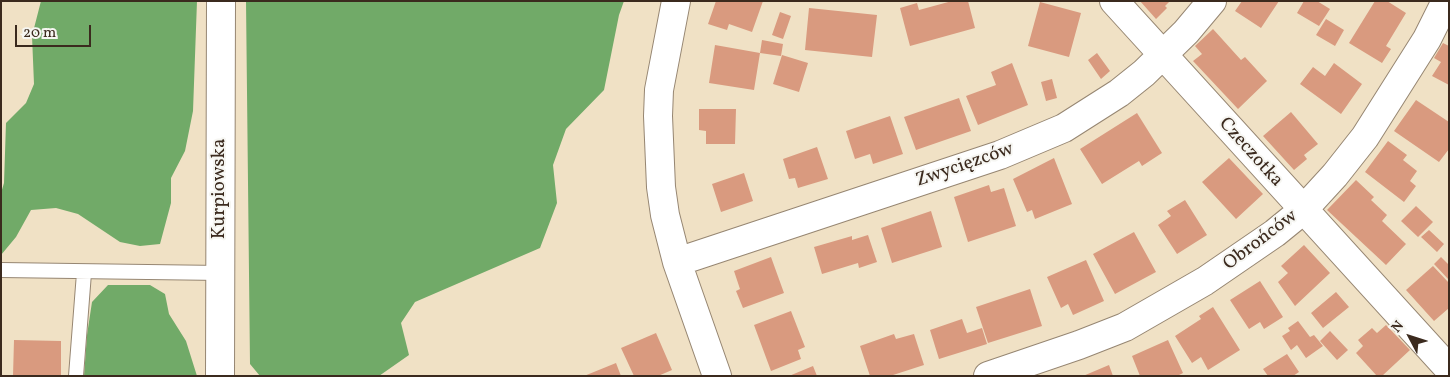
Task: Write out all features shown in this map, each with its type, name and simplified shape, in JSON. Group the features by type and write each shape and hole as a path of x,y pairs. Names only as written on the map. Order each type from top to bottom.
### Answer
{"street":[{"name":"Kurpiowska","path":"220,376 221,1"},
{"path":"676,1 662,65 658,116 661,187 665,214 677,262 717,376"},
{"name":"Czeczotka","path":"1114,1 1441,366"},
{"name":"Zwycięzców","path":"677,262 1000,155 1042,139 1085,117 1119,93 1163,56 1212,1"},
{"name":"Obrońców","path":"988,376 1079,345 1148,315 1242,257 1302,210 1335,175 1382,112 1428,39 1446,1"}],"lane":[{"path":"1,270 84,273 220,273"},
{"path":"76,376 84,273"}],"green space":[{"path":"41,1 197,1 193,111 185,151 171,178 171,203 160,244 140,246 120,242 78,214 56,208 31,210 16,237 1,255 1,193 4,183 6,123 26,103 34,84 32,36"},
{"path":"246,1 624,1 619,15 604,90 566,129 553,165 557,203 540,248 415,302 401,323 409,355 379,376 260,376 250,364"},
{"path":"108,285 150,285 165,294 169,314 186,341 197,376 84,376 92,302"}],"building":[{"path":"716,1 763,1 752,32 729,24 727,30 708,24"},
{"path":"952,1 968,1 975,28 910,46 900,8 917,3 919,10"},
{"path":"1140,1 1170,1 1165,6 1167,8 1156,19"},
{"path":"1242,1 1279,1 1261,28 1235,11"},
{"path":"1304,1 1317,1 1330,9 1319,26 1297,13"},
{"path":"1375,1 1387,1 1406,13 1386,46 1391,49 1382,63 1349,43"},
{"path":"1040,2 1081,13 1069,57 1028,46"},
{"path":"809,8 877,15 872,57 805,50"},
{"path":"780,12 791,16 783,39 772,35"},
{"path":"1326,19 1344,30 1335,46 1316,35"},
{"path":"1213,29 1241,60 1245,57 1267,81 1238,109 1193,61 1202,54 1195,46"},
{"path":"762,40 783,44 781,56 760,53"},
{"path":"1443,43 1449,46 1449,85 1432,76 1441,62 1434,58"},
{"path":"715,45 760,53 754,90 709,83"},
{"path":"1097,53 1110,71 1101,79 1088,60"},
{"path":"782,55 808,63 799,92 773,84"},
{"path":"1012,63 1028,105 978,125 966,96 996,85 991,72"},
{"path":"1334,63 1362,84 1341,114 1300,84 1313,67 1325,76"},
{"path":"1052,79 1057,98 1046,101 1041,82"},
{"path":"959,98 971,131 916,150 904,117"},
{"path":"1416,100 1449,122 1449,149 1439,162 1394,131"},
{"path":"699,109 736,109 735,144 706,144 706,131 699,130"},
{"path":"1291,112 1318,144 1304,155 1307,159 1294,170 1263,136"},
{"path":"1137,113 1162,153 1142,166 1139,161 1102,184 1080,149"},
{"path":"890,116 903,154 873,164 870,154 855,159 846,131"},
{"path":"1388,141 1407,155 1403,160 1417,171 1410,181 1416,186 1404,202 1365,172"},
{"path":"817,147 828,179 798,188 795,178 789,179 783,159"},
{"path":"1054,158 1072,204 1035,219 1032,210 1027,212 1013,179"},
{"path":"1229,158 1263,194 1236,219 1202,182"},
{"path":"744,173 753,201 721,212 712,184"},
{"path":"1356,180 1374,197 1371,200 1387,215 1382,221 1406,244 1386,265 1327,210"},
{"path":"989,185 991,192 1004,188 1016,226 968,242 954,197"},
{"path":"1185,200 1207,235 1177,254 1158,225 1171,216 1167,211"},
{"path":"1416,206 1433,222 1418,237 1401,221"},
{"path":"931,211 942,247 892,263 881,228"},
{"path":"1429,230 1444,244 1437,252 1421,237"},
{"path":"1134,232 1156,272 1115,294 1093,254"},
{"path":"868,235 877,262 859,268 858,263 822,274 814,247 852,236 852,240"},
{"path":"1304,245 1330,273 1295,306 1278,282 1288,273 1281,266"},
{"path":"771,257 784,293 743,308 736,291 740,289 734,271"},
{"path":"1441,257 1449,265 1449,280 1434,264"},
{"path":"1086,260 1104,301 1073,315 1068,304 1061,308 1047,277"},
{"path":"1433,266 1449,283 1449,308 1434,321 1406,290"},
{"path":"1260,281 1283,317 1264,329 1260,322 1249,329 1230,300"},
{"path":"1030,289 1042,326 988,343 976,307"},
{"path":"1336,292 1349,307 1323,328 1311,313"},
{"path":"1213,307 1240,350 1208,370 1201,357 1192,363 1175,336 1201,319 1199,316"},
{"path":"791,311 805,347 798,350 801,359 771,371 754,325"},
{"path":"962,319 967,333 982,328 987,344 939,359 930,330"},
{"path":"1298,321 1310,337 1314,335 1323,346 1306,358 1297,345 1291,350 1282,336 1290,331 1288,328"},
{"path":"1386,325 1410,350 1382,376 1377,376 1356,353 1363,346 1358,340 1372,328 1377,333"},
{"path":"1330,331 1348,350 1337,360 1320,341"},
{"path":"656,333 672,370 658,376 634,376 621,348"},
{"path":"894,334 896,339 914,334 924,365 890,376 870,376 860,346"},
{"path":"14,340 61,341 61,376 13,376"},
{"path":"1168,340 1183,373 1177,376 1140,376 1132,356"},
{"path":"1287,354 1299,372 1293,376 1268,376 1263,369"},
{"path":"616,363 621,376 584,376"},
{"path":"1109,365 1113,376 1083,376"},
{"path":"813,366 817,376 789,376"}]}
